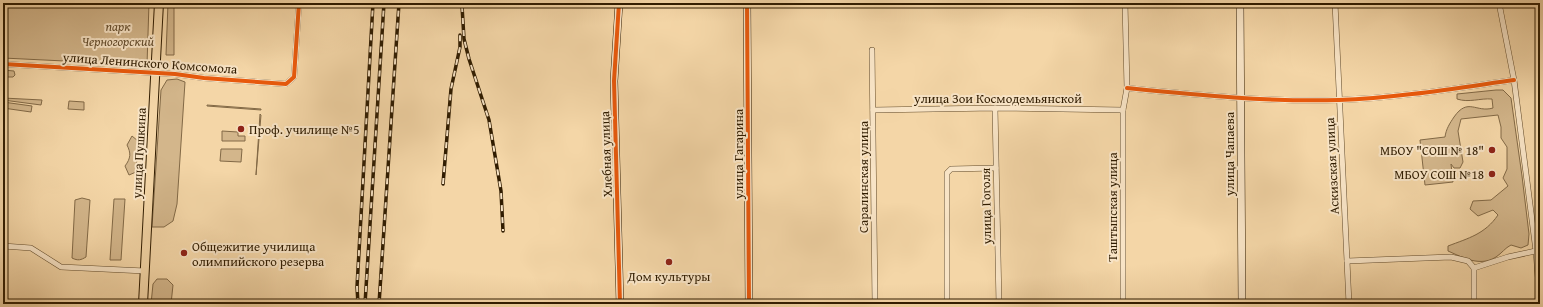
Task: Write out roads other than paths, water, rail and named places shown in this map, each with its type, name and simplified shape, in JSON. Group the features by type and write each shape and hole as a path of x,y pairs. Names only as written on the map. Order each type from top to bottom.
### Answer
{"main road":[{"name":"улица Пушкина","path":"143,304 159,3"}],"street":[{"name":"улица Ленинского Комсомола","path":"3,64 156,73 286,84 294,77 299,3"},
{"name":"Хлебная улица","path":"619,3 614,81 620,304"},
{"name":"улица Гагарина","path":"748,3 750,304"},
{"name":"Таштыпская улица","path":"1123,304 1123,110 1127,88 1125,3"},
{"name":"улица Чапаева","path":"1240,3 1242,304"},
{"name":"Аскизская улица","path":"1335,3 1349,304"},
{"path":"1499,3 1514,80 1538,250 1540,304"},
{"name":"Саралинская улица","path":"872,50 874,304"},
{"path":"1127,88 1240,98 1340,100 1430,92 1514,80"},
{"name":"улица Зои Космодемьянской","path":"873,110 995,108 1123,110"},
{"name":"улица Гоголя","path":"995,108 999,304"},
{"path":"947,304 947,172 951,169 996,168"},
{"path":"3,246 31,248 61,267 145,271"},
{"path":"1474,268 1508,257 1538,250"},
{"path":"1347,261 1450,257 1468,261 1474,268 1474,304"}],"railway":[{"path":"358,304 357,287 373,3"},
{"path":"365,304 384,3"},
{"path":"379,304 399,3"},
{"path":"462,6 464,39 489,120 501,191 503,231"},
{"path":"443,184 451,89 460,47 460,35"}],"place":[{"name":"Проф. училище №5","path":"241,129"},
{"name":"МБОУ \"СОШ № 18\"","path":"1492,150"},
{"name":"МБОУ СОШ №18","path":"1492,174"},
{"name":"Общежитие училища олимпийского резерва","path":"184,253"},
{"name":"Дом культуры","path":"669,262"}],"park label":[{"name":"парк Черногорский","path":"118,34"}]}
